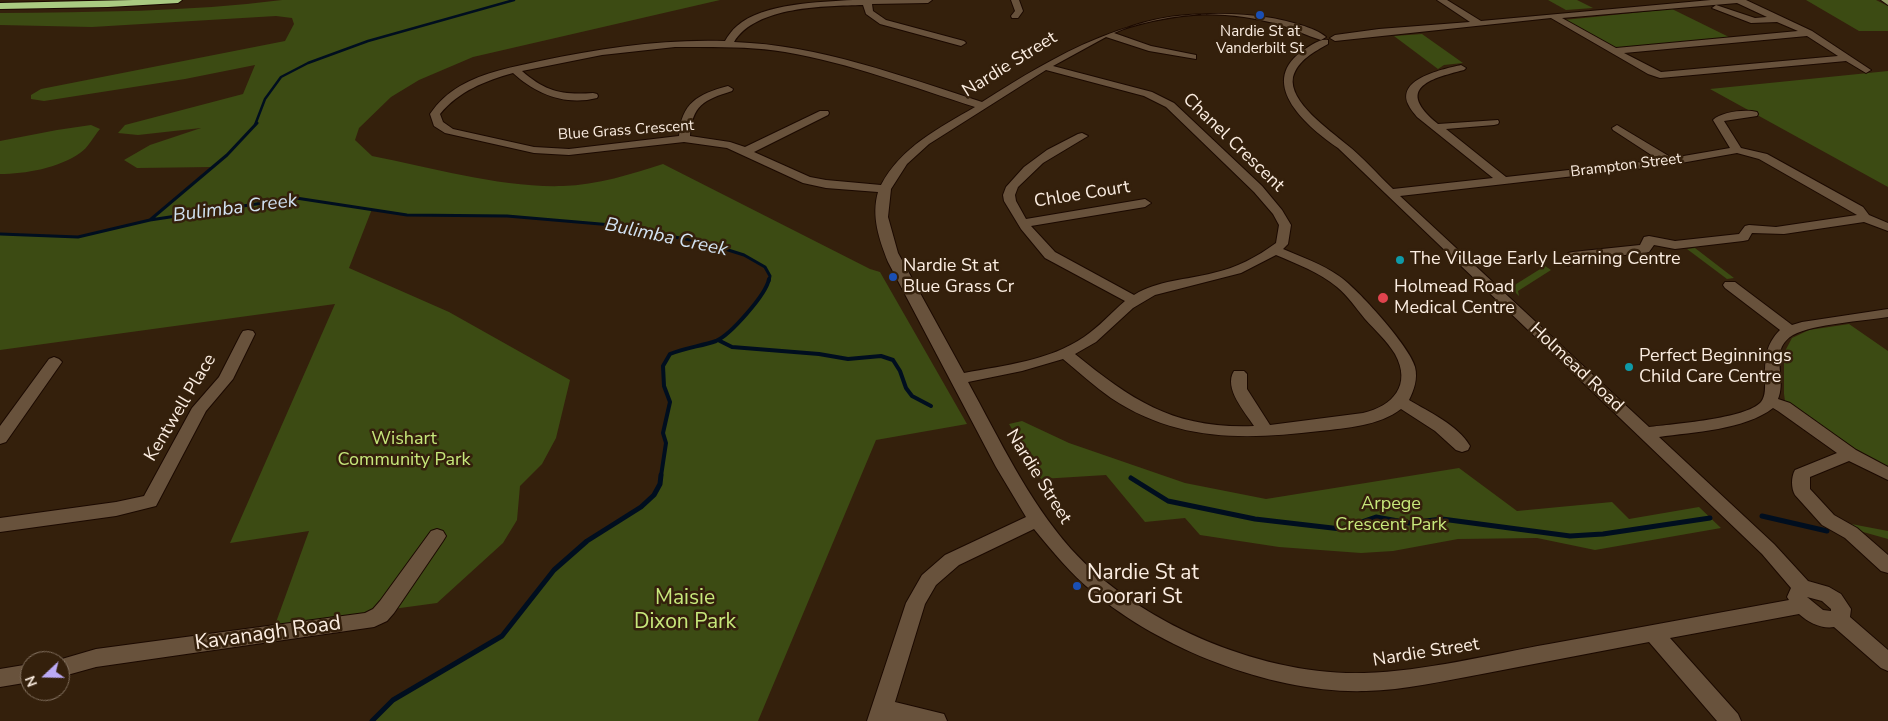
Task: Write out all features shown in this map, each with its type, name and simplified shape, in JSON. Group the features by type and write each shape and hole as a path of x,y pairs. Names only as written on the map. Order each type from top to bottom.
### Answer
{"highway":[{"path":"0,6 90,5 178,0"}],"street":[{"path":"728,44 741,26 770,13 792,8 928,0"},
{"path":"1014,16 1019,11 1015,0"},
{"path":"1200,0 1211,12"},
{"path":"1441,0 1479,23"},
{"path":"1737,0 1809,33 1866,70"},
{"name":"Holmead Road","path":"1742,0 1379,32 1327,39 1306,53 1292,67 1288,78 1289,91 1298,106 1326,135 1342,146 1768,549 1803,597"},
{"path":"867,3 869,12 883,22 960,43"},
{"path":"1716,8 1754,21 1780,19"},
{"name":"Nardie Street","path":"1327,39 1270,20 1211,12 1169,14 1151,18 1107,34 1068,52 983,106 909,155 885,189 881,219 887,244 1012,479 1036,520 1068,559 1099,587 1141,618 1186,642 1234,662 1292,676 1353,682 1405,679 1652,632 1803,597"},
{"path":"1554,16 1651,72 1660,75 1848,58"},
{"path":"1614,51 1809,33"},
{"path":"1107,34 1157,50 1193,57"},
{"name":"Blue Grass Crescent","path":"885,189 826,184 807,180 746,151 718,142 684,139 589,151 549,152 449,131 438,124 435,114 441,104 457,93 496,75 564,58 622,49 674,45 728,44 785,50 819,56 868,69 983,106"},
{"name":"Chanel Crescent","path":"1046,67 1148,94 1170,105 1258,189 1278,213 1285,225 1284,235 1282,244 1274,250"},
{"path":"1461,68 1424,80 1416,86 1411,100 1417,110 1436,127 1503,180"},
{"path":"515,70 532,86 545,92 562,96 593,96"},
{"path":"684,139 685,120 691,109 708,97 728,89"},
{"path":"746,151 824,113"},
{"path":"1737,150 1718,120 1725,117 1753,114"},
{"path":"1436,127 1494,122"},
{"path":"1617,128 1670,162"},
{"path":"1082,136 1067,142 1018,177 1011,187 1008,196 1011,205 1050,255 1135,301"},
{"name":"Brampton Street","path":"1390,193 1670,162 1737,150 1763,156 1849,205 1856,214 1869,222 1888,228"},
{"name":"Chloe Court","path":"1024,223 1145,202"},
{"path":"1568,262 1574,256 1644,248 1648,245 1648,240 1675,245 1682,242 1743,237 1749,228 1772,232 1864,218"},
{"path":"959,379 1044,360 1066,353 1085,344 1145,294 1161,288 1226,276 1241,270 1274,250 1322,270 1343,285 1400,351 1407,366 1408,384 1400,402 1378,414 1355,420 1266,432 1245,433 1210,430 1182,426 1149,413 1120,397 1066,353"},
{"path":"1730,285 1789,330"},
{"path":"1645,434 1734,419 1752,413 1768,403 1772,389 1772,364 1777,342 1789,330 1802,326 1888,313"},
{"name":"Kentwell Place","path":"0,525 116,509 150,502 200,408 225,379 248,334"},
{"path":"0,438 54,362"},
{"path":"1239,374 1239,389 1266,432"},
{"path":"1400,402 1438,424 1462,446"},
{"path":"1768,403 1796,417 1850,454 1888,474"},
{"path":"1850,454 1801,474 1801,491 1828,520 1851,532 1888,566"},
{"path":"936,721 880,715 916,603 929,580 952,560 1036,520"},
{"name":"Kavanagh Road","path":"70,665 96,658 367,621 380,615 387,607 437,536"},
{"path":"1803,597 1816,590 1836,602 1842,612 1838,618 1888,662"},
{"path":"1652,632 1730,721"},
{"path":"0,678 20,675"}],"green space":[{"path":"282,0 720,0 473,57 419,80 391,97 359,128 355,140 372,156 492,181 540,186 589,184 663,164 870,269 880,272 967,424 876,440 758,721 372,721 393,700 502,636 554,570 587,541 641,507 654,495 660,484 666,443 663,433 670,402 664,386 663,366 670,354 718,340 758,302 768,286 770,276 765,267 744,255 706,243 612,225 507,216 407,215 372,209 349,268 449,312 570,380 556,438 542,464 520,486 517,520 503,543 437,603 275,625 309,531 230,543 335,304 0,350 0,234 78,237 150,220 212,167 137,168 124,160 150,145 201,128 138,135 118,133 125,125 243,94 255,65 185,79 44,101 31,99 31,95 41,89 285,41 294,24 292,18 276,16 92,27 0,25 0,13 176,9"},
{"path":"1548,0 1577,0 1593,8 1566,10"},
{"path":"1806,0 1876,0 1888,6 1888,31 1859,31"},
{"path":"1672,9 1731,38 1615,48 1564,20"},
{"path":"1422,34 1463,63 1444,65 1438,69 1394,36"},
{"path":"1888,71 1888,187 1710,89"},
{"path":"91,125 100,129 86,148 72,158 42,169 0,174 0,141"},
{"path":"1695,248 1734,278 1727,279 1687,249"},
{"path":"1545,266 1551,270 1518,291 1519,296 1506,283 1513,286"},
{"path":"1849,324 1888,351 1888,468 1875,462 1785,401 1784,353 1792,338 1809,330"},
{"name":"Arpege Crescent Park","path":"1022,421 1069,443 1185,483 1266,499 1459,468 1517,511 1612,502 1629,519 1699,507 1721,528 1595,550 1537,538 1458,539 1393,551 1361,553 1279,547 1200,535 1185,518 1145,522 1106,475 1041,479 1009,424"},
{"path":"1846,523 1888,531 1888,539 1856,530"}],"waterway":[{"name":"Bulimba Creek","path":"255,125 265,99 281,77 308,63 368,41 514,0"},
{"name":"Bulimba Creek","path":"150,220 227,155 257,123"},
{"name":"Bulimba Creek","path":"150,220 296,198 407,215 507,216 612,225 706,243 744,255 765,267 770,276 769,281"},
{"name":"Bulimba Creek","path":"0,234 78,237 150,220"},
{"name":"Bulimba Creek","path":"661,476 666,443 663,433 670,402 664,386 663,366 670,354 716,341 730,331 755,304 769,279"},
{"path":"718,340 732,347 819,354 848,359 881,356 893,360 900,371 906,388 912,396 931,406"},
{"name":"Bulimba Creek","path":"372,721 393,700 502,636 554,570 587,541 641,507 654,495 660,484 661,475"},
{"path":"1131,478 1168,501 1255,519 1341,529 1376,517 1409,523 1442,519 1570,536 1603,534 1710,518"},
{"path":"1762,516 1827,531"}],"place":[{"name":"Nardie St at Vanderbilt St","path":"1260,15"},
{"name":"The Village Early Learning Centre","path":"1400,260"},
{"name":"Nardie St at Blue Grass Cr","path":"893,277"},
{"name":"Holmead Road Medical Centre","path":"1383,298"},
{"name":"Perfect Beginnings Child Care Centre","path":"1629,367"},
{"name":"Nardie St at Goorari St","path":"1077,586"}],"park label":[{"name":"Wishart Community Park","path":"404,450"},
{"name":"Maisie Dixon Park","path":"685,611"}]}
